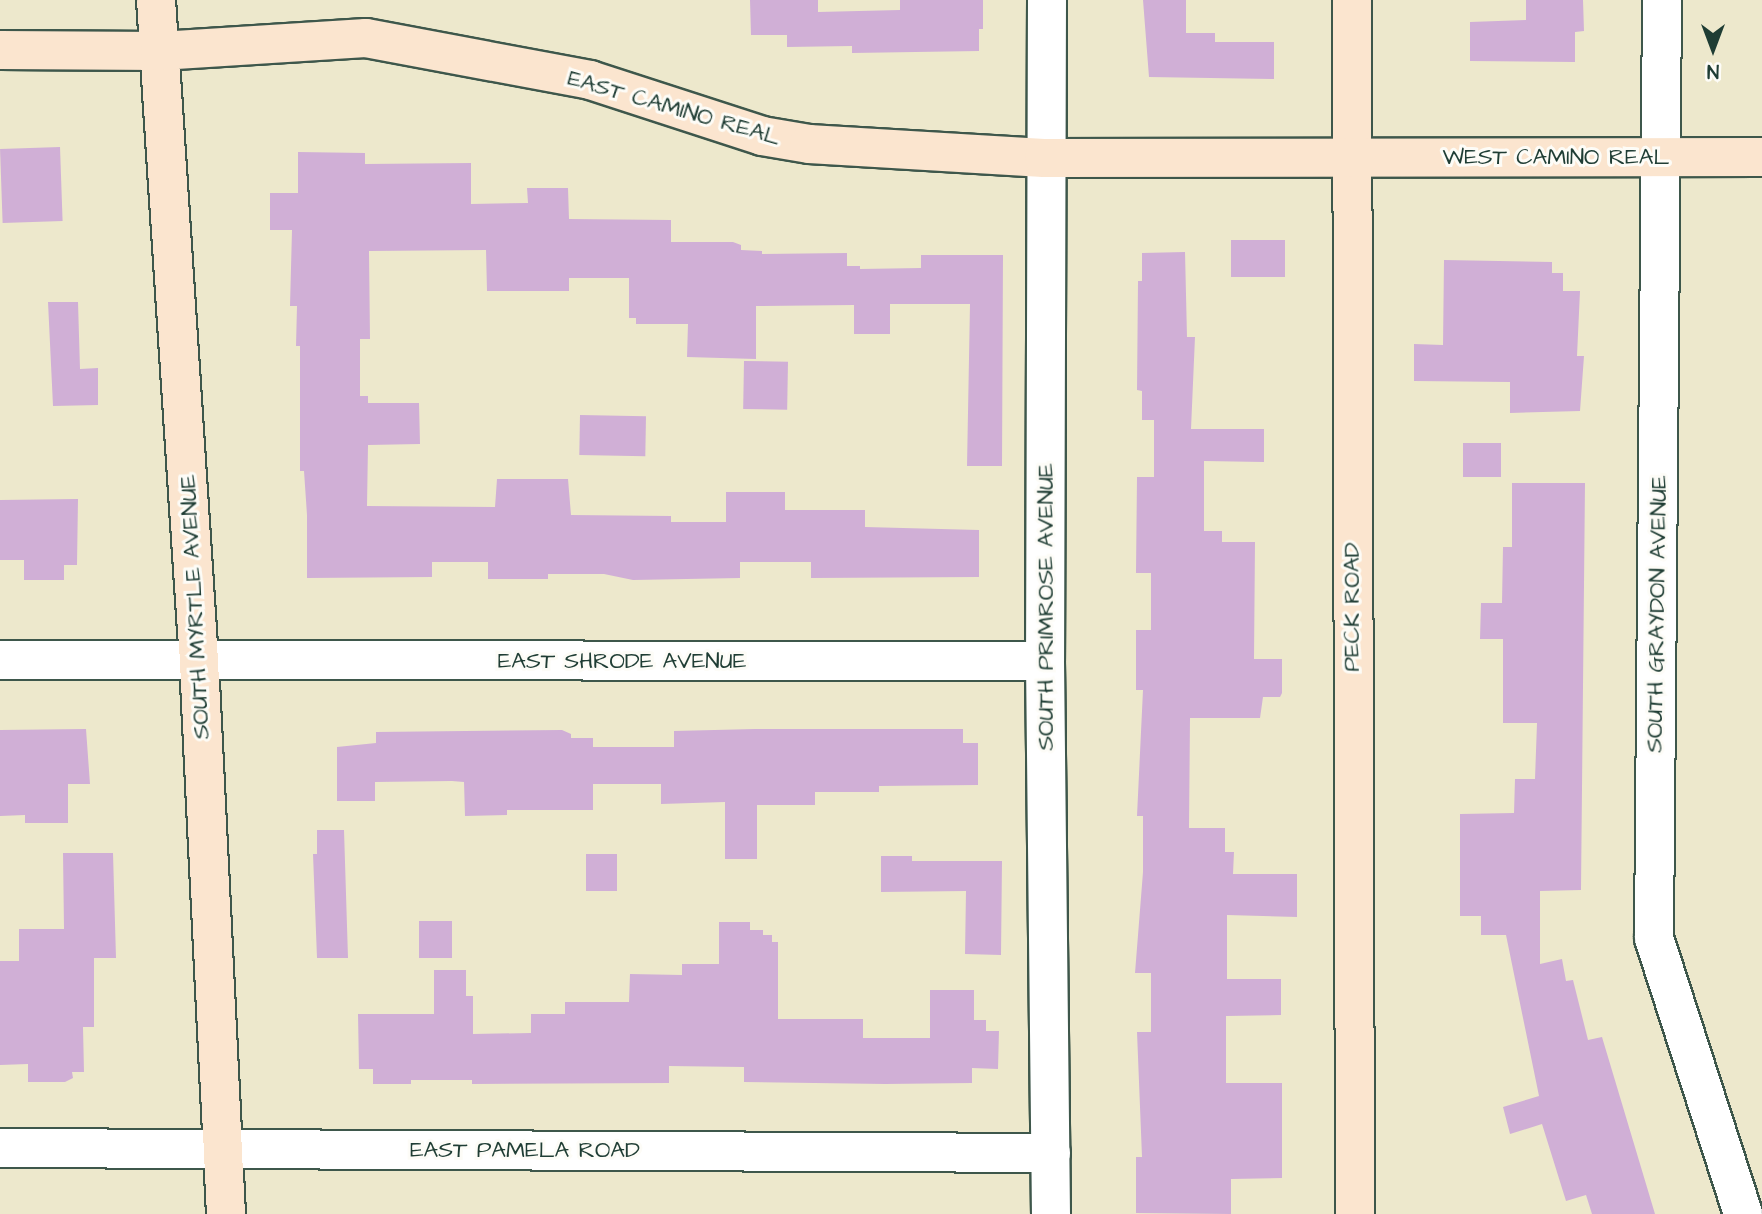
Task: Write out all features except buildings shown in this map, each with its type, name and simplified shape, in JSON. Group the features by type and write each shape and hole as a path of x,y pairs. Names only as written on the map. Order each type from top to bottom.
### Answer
{"street":[{"name":"SOUTH MYRTLE AVENUE","path":"156,0 199,662 226,1214"},
{"name":"SOUTH PRIMROSE AVENUE","path":"1047,0 1044,158 1045,661 1051,1214"},
{"name":"PECK ROAD","path":"1352,0 1355,1214"},
{"name":"SOUTH GRAYDON AVENUE","path":"1662,0 1654,938 1743,1214"},
{"name":"EAST CAMINO REAL","path":"0,50 160,51 366,38 590,80 762,136 809,144 1044,158 1351,157"},
{"name":"WEST CAMINO REAL","path":"1351,157 1762,157"},
{"name":"EAST SHRODE AVENUE","path":"0,660 1045,661"},
{"name":"EAST PAMELA ROAD","path":"0,1148 1051,1153"}]}
